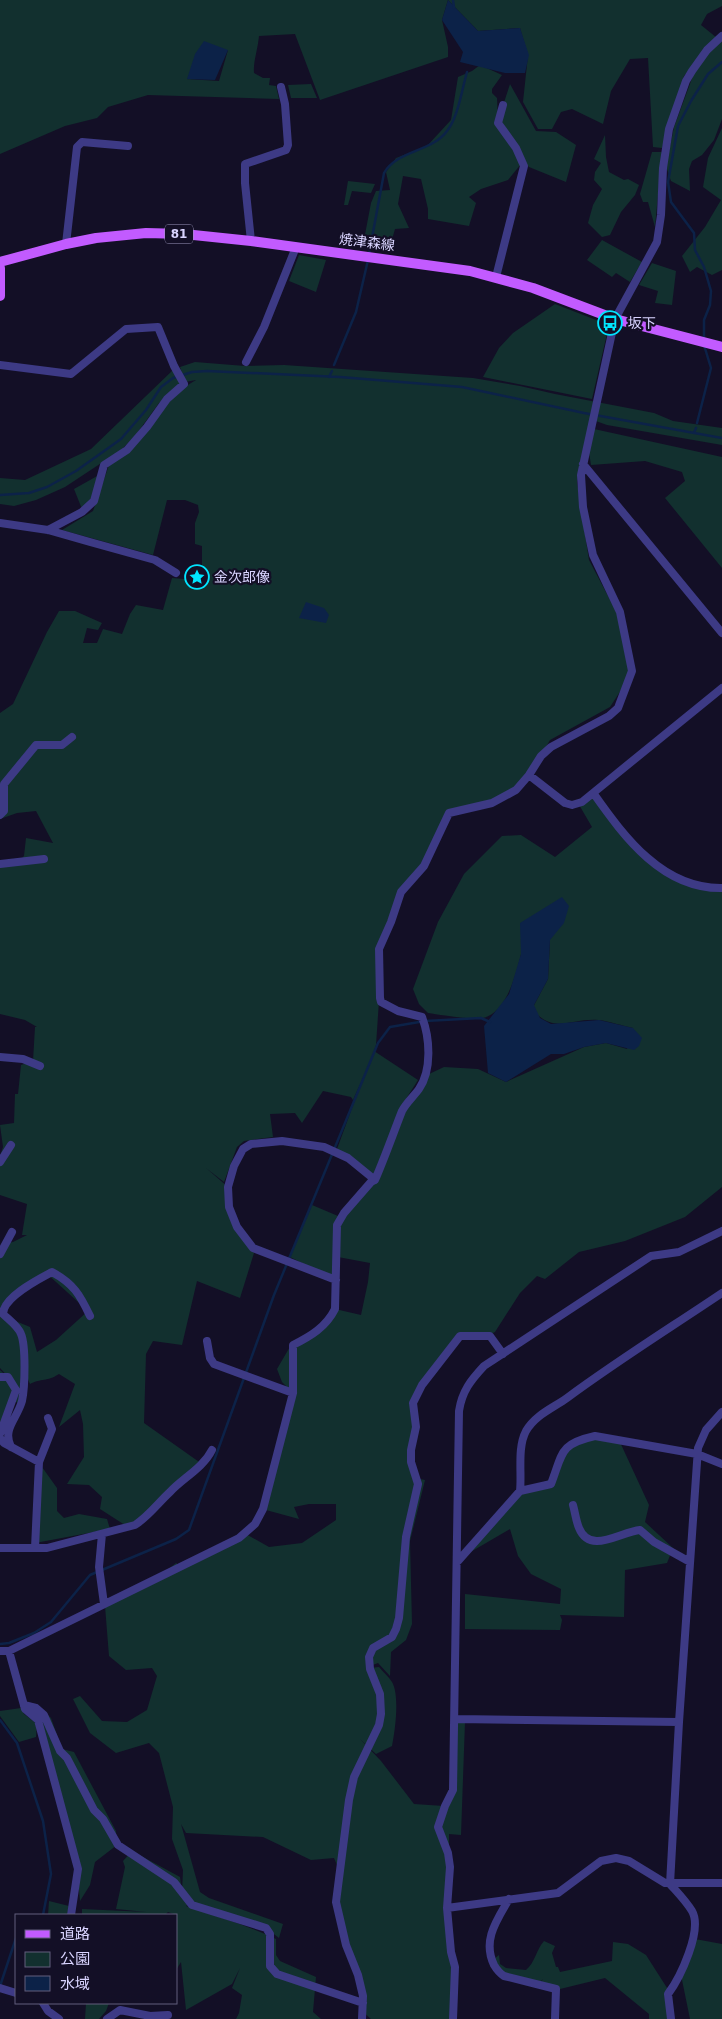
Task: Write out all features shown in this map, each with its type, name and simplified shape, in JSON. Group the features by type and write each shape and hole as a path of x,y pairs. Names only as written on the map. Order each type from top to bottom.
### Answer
{"main road":[{"name":"焼津森線","path":"0,262 96,238 146,234 184,234 250,241 440,265 496,276 615,319 717,345"},
{"path":"0,268 0,296"}],"street":[{"path":"0,1651 9,1651 238,1538 255,1524 263,1509 293,1393 293,1345 309,1337 329,1321 335,1309 337,1225 344,1213 371,1182 375,1180 403,1108 420,1087 426,1072 428,1057 422,1017 398,1011 381,1002 380,998 379,949 401,892 424,866 449,813 492,803 516,790 529,775 541,756 551,747 609,716 618,708 632,671 620,612 593,555 586,528 580,487 583,464 615,319 657,242 662,215 662,168 668,139 686,81 707,50 722,36"},
{"path":"250,241 245,164 286,150 288,145 285,104 281,87"},
{"path":"496,276 524,166 516,148 498,123 503,105"},
{"path":"66,244 77,147 82,142 128,146"},
{"path":"246,362 264,327 296,247"},
{"path":"0,365 71,374 126,329 158,327 174,366 184,384 167,399 147,428 127,450 104,465 94,501 82,512 48,530"},
{"path":"583,464 722,633"},
{"path":"0,523 48,530 155,560 176,573"},
{"path":"529,775 565,803 572,805 582,802 722,688"},
{"path":"0,815 4,811 4,784 36,745 62,745 72,737"},
{"path":"594,794 617,826 656,866 682,882 704,889 722,888"},
{"path":"0,864 44,859"},
{"path":"0,1057 23,1059 40,1066"},
{"path":"336,1280 253,1248 237,1227 229,1207 228,1187 234,1166 243,1149 251,1144 282,1141 324,1147 348,1158 375,1180"},
{"path":"0,1162 11,1145"},
{"path":"453,2019 455,1967 451,1952 446,1908 450,1868 448,1853 438,1827 453,1790 456,1719 459,1411 461,1400 472,1379 484,1366 651,1256 679,1252 722,1230"},
{"path":"0,1254 12,1232"},
{"path":"11,1447 7,1439 7,1433 22,1401 25,1381 24,1359 22,1335 16,1326 3,1314 3,1309 8,1302 32,1283 52,1272 63,1278 78,1292 90,1316"},
{"path":"520,1491 522,1440 527,1430 541,1414 555,1407 619,1360 722,1293"},
{"path":"362,2019 364,1996 346,1945 336,1902 349,1800 354,1777 379,1725 381,1714 380,1694 370,1669 369,1657 372,1648 392,1637 399,1618 406,1537 418,1484 411,1462 411,1450 416,1426 413,1403 422,1385 460,1336 490,1336 503,1354"},
{"path":"207,1341 210,1358 214,1364 293,1393"},
{"path":"0,1377 8,1377 16,1390 0,1436 4,1444 39,1462"},
{"path":"671,2019 668,1994 676,1984 696,1928 693,1912 670,1884 698,1448 706,1430 722,1412"},
{"path":"35,1548 39,1462 52,1429 48,1418"},
{"path":"458,1561 520,1491 551,1484 557,1463 565,1449 579,1439 596,1436 698,1454 722,1464"},
{"path":"0,1548 47,1548 135,1525 146,1518 170,1492 202,1464 212,1450"},
{"path":"573,1504 579,1529 586,1539 595,1542 629,1531 640,1530 654,1542 690,1562"},
{"path":"102,1534 100,1570 104,1604"},
{"path":"9,1651 25,1709 38,1720 78,1869 71,1914"},
{"path":"24,1706 36,1708 44,1715 60,1751 67,1758 94,1810 103,1819 118,1845 174,1882 192,1905 266,1928 270,1934 270,1966 277,1974 363,2003"},
{"path":"456,1719 679,1722"},
{"path":"446,1908 558,1893 601,1861 616,1858 629,1861 655,1878 670,1884 722,1883"},
{"path":"509,1899 491,1935 489,1943 492,1959 498,1973 504,1976 556,1989 555,2019"},
{"path":"1,1991 15,1993"},
{"path":"44,2004 48,2011 59,2019"},
{"path":"107,2019 120,2010 150,2016 168,2015"}],"green space":[{"path":"0,0 448,0 442,20 448,47 448,57 320,100 295,34 259,36 254,73 263,78 270,78 269,85 276,86 279,99 148,95 108,107 97,118 65,126 0,154","holes":["228,50 219,81 187,79"]},
{"path":"448,0 722,0 722,6 707,14 701,25 717,38 684,76 662,148 653,147 648,58 630,59 611,91 603,124 572,109 561,112 552,129 538,129 523,102 528,55 520,28 478,31"},
{"path":"722,41 722,119 714,140 702,155 692,161 689,169 690,191 671,181 666,166 674,127 694,73 708,53"},
{"path":"480,65 502,75 492,89 492,93 497,98 498,121 510,84 536,131 556,132 576,145 566,182 529,167 521,158 521,164 508,180 481,189 469,197 476,203 469,226 428,219 428,209 421,179 403,176 398,204 409,228 395,229 391,243 378,248 363,245 371,203 376,191 390,190 386,172 396,158 427,146 451,120 458,77"},
{"path":"311,84 317,98 291,98 288,85"},
{"path":"722,128 722,270 712,275 697,267 690,272 682,256 705,227 721,200 703,187 708,158"},
{"path":"605,135 609,172 639,185 635,195 621,212 610,235 602,237 588,223 593,205 602,189 594,180 595,172 601,163 594,159"},
{"path":"652,152 662,152 655,227 648,202 643,202 640,194"},
{"path":"348,181 375,184 371,193 352,191 348,205 344,205"},
{"path":"602,240 642,262 630,282 616,273 612,277 587,260"},
{"path":"299,255 326,260 316,292 289,281"},
{"path":"652,263 676,271 672,305 655,303 658,291 639,285"},
{"path":"555,304 609,325 592,399 483,377 499,348 513,333"},
{"path":"195,362 245,366 284,365 473,378 654,413 673,421 722,428 722,445 607,425 593,420 587,435 577,482 589,560 617,613 629,672 623,687 610,707 550,740 538,761 516,790 492,803 449,813 424,866 399,897 379,949 379,1001 374,1051 418,1080 404,1102 372,1178 337,1149 363,1078 353,1100 351,1097 323,1091 302,1123 295,1113 270,1114 273,1137 244,1141 237,1147 224,1182 206,1168 228,1187 229,1207 254,1253 240,1298 197,1281 182,1345 153,1341 146,1354 144,1423 202,1464 128,1527 100,1509 102,1497 89,1485 67,1484 84,1457 83,1424 80,1410 59,1427 75,1384 59,1374 30,1384 27,1377 19,1404 15,1401 0,1434 0,1370 12,1381 0,1368 0,1254 6,1243 13,1242 27,1235 22,1235 27,1204 0,1195 0,1156 3,1147 0,1125 14,1123 15,1094 18,1094 21,1065 33,1061 35,1027 37,1027 25,1020 0,1014 0,864 19,861 24,856 26,838 53,843 36,811 17,813 0,819 0,713 13,704 59,611 75,611 102,623 98,630 87,628 83,643 97,643 103,629 122,634 136,605 163,610 172,578 196,580 202,573 202,546 195,544 195,523 199,512 198,505 185,500 167,500 153,555 62,530 93,511 109,465 183,388 196,380 185,382 180,367","holes":["45,1272 88,1311 56,1340 37,1352 30,1327 1,1315 3,1309"]},
{"path":"173,370 181,384 159,403 135,436 121,450 65,487 36,500 14,506 0,504 0,478 25,480 91,449"},
{"path":"594,429 722,457 722,568 665,498 685,481 682,472 645,461 591,465 588,446"},
{"path":"99,475 90,503 82,509 74,489"},
{"path":"594,794 632,848 651,863 701,888 722,888 722,1187 685,1217 625,1241 579,1252 545,1279 537,1276 520,1293 495,1332 491,1334 460,1336 437,1372 413,1400 416,1427 410,1449 420,1479 425,1480 410,1541 412,1624 406,1640 391,1652 390,1676 378,1663 370,1666 370,1668 379,1667 391,1680 394,1688 396,1714 392,1746 376,1754 360,1739 381,1761 414,1804 444,1806 453,1790 456,1720 465,1722 461,1835 449,1834 453,2019 371,2019 362,2011 362,1990 337,1904 340,1872 334,1858 311,1860 263,1837 186,1833 181,1824 200,1892 209,1898 283,1924 279,1938 266,1928 189,1904 186,1906 276,1939 276,1955 280,1961 316,1977 313,2012 321,2019 236,2019 242,1995 232,1988 240,1968 232,1984 186,2010 181,1962 178,1967 178,1914 168,1912 166,1914 82,1914 82,1909 146,1912 116,1909 125,1867 123,1861 132,1851 180,1877 182,1892 183,1870 172,1839 173,1807 159,1753 149,1743 116,1753 90,1733 73,1699 80,1696 102,1721 127,1722 147,1710 157,1676 152,1668 126,1670 109,1656 105,1606 160,1576 176,1563 180,1566 244,1533 269,1547 302,1543 336,1520 336,1504 309,1504 294,1507 299,1519 266,1510 293,1393 282,1382 277,1369 291,1345 309,1337 335,1309 361,1315 368,1282 370,1263 338,1257 332,1278 290,1257 312,1205 338,1216 375,1180 403,1108 427,1075 444,1067 478,1069 506,1082 584,1047 606,1043 627,1049 633,1028 598,1020 563,1024 555,1023 540,1017 532,1009 548,979 550,940 525,939 516,973 507,996 493,1014 483,1018 464,1018 428,1013 419,1004 413,989 438,922 464,874 502,836 521,835 555,857 592,827 578,803"},
{"path":"604,1437 619,1440 649,1505 645,1522 673,1548 667,1563 625,1570 624,1617 560,1615 562,1620 560,1630 465,1629 465,1594 560,1604 561,1589 531,1574 518,1556 510,1529 462,1557 520,1491 549,1480 571,1445"},
{"path":"42,1467 57,1488 57,1511 64,1518 79,1514 107,1519 110,1529 35,1543"},
{"path":"21,1708 24,1714 37,1724 36,1737 19,1742 0,1716 0,1711"},
{"path":"45,1712 51,1718 62,1749 74,1752 116,1831 117,1845 95,1862 90,1885 80,1901 70,1830 39,1714"},
{"path":"49,1901 69,1906 67,1914 48,1914"},
{"path":"695,1939 722,1944 722,2019 690,2019 681,1975"},
{"path":"544,1941 555,1946 552,1953 556,1967 558,1967 560,1972 612,1961 613,1942 628,1944 646,1955 669,1991 672,2019 649,2019 649,2014 605,1978 560,1989 541,1982 543,1979 539,1983 501,1974 494,1959 499,1955 500,1964 506,1968 526,1970"},
{"path":"86,2004 109,2004 106,2011 99,2019 85,2019"}],"water":[{"path":"448,0 478,31 520,28 529,55 525,73 505,73 460,62 463,52 442,20"},
{"path":"204,41 228,50 215,80 187,79 195,54"},
{"path":"306,602 324,608 329,615 326,623 299,618"},
{"path":"562,897 569,906 564,923 550,940 548,979 534,1005 540,1018 551,1024 599,1020 633,1028 642,1038 639,1046 634,1050 606,1043 584,1047 564,1054 551,1054 506,1082 488,1073 484,1026 509,994 521,954 520,923"}],"waterway":[{"path":"453,0 454,8"},
{"path":"704,339 704,320 710,305 711,291 704,267 695,250 694,233 671,202 668,182 678,126 708,74 722,62"},
{"path":"369,254 384,173 397,160 433,143 447,131 457,111 467,72"},
{"path":"334,365 356,312 368,260"},
{"path":"697,423 711,368 704,345"},
{"path":"0,495 29,493 47,487 76,471 121,439 146,410 161,387 173,378 192,372 207,371 340,377 462,387 584,413 722,438"},
{"path":"329,377 332,371"},
{"path":"694,433 696,428"},
{"path":"0,1644 9,1643 34,1633 51,1622 90,1575 176,1539 189,1530 274,1295 378,1043 390,1027 425,1021 481,1018 490,1022"},
{"path":"0,1720 17,1743 43,1821 51,1874 43,1914"},
{"path":"0,1986 15,1941"}],"place":[{"name":"坂下","path":"610,323"},
{"name":"金次郎像","path":"197,577"}]}
